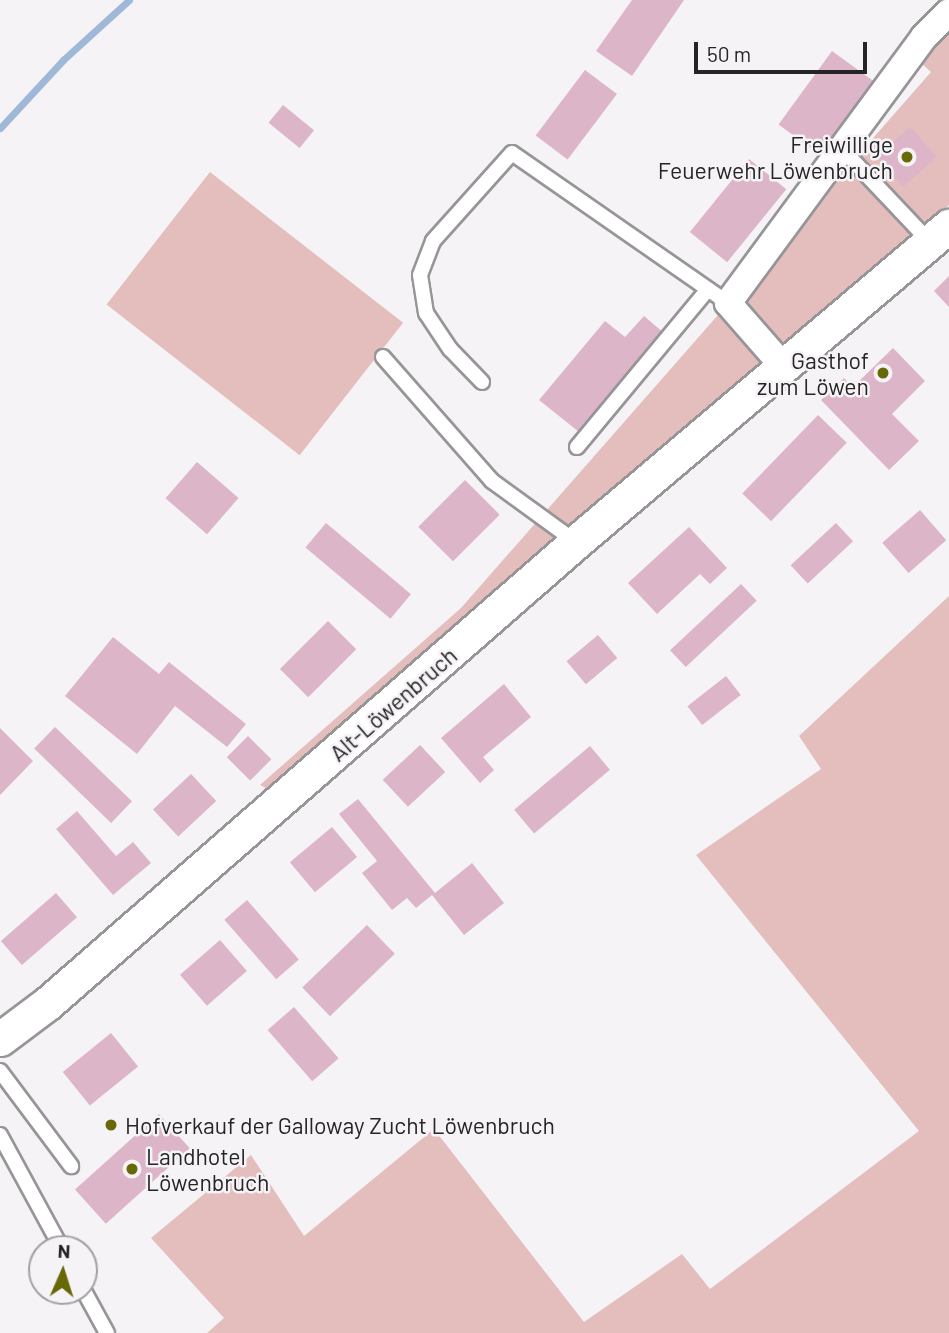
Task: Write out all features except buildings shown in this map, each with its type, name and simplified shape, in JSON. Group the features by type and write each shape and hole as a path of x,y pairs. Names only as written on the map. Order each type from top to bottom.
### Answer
{"street":[{"path":"783,366 718,296 842,149 924,37 949,12"},
{"name":"Alt-Löwenbruch","path":"0,1039 48,1003 576,542 940,234"}],"lane":[{"path":"842,149 940,234"},
{"path":"482,382 450,349 426,313 420,275 433,242 512,153 718,296 576,447"},
{"path":"383,357 492,481 576,542"},
{"path":"0,1071 71,1166"},
{"path":"0,1135 54,1235"},
{"path":"92,1305 107,1333"}],"shaded area":[{"path":"949,25 949,205 601,504 276,793 260,785 461,608 931,72 921,63"},
{"path":"210,172 403,323 300,455 107,304"},
{"path":"949,596 949,1333 207,1333 224,1318 151,1238 251,1155 304,1236 434,1129 584,1322 682,1254 710,1289 919,1131 696,855 821,769 799,736"}],"waterway":[{"path":"0,128 63,60 129,0"}],"place":[{"name":"Freiwillige Feuerwehr Löwenbruch","path":"907,157"},
{"name":"Gasthof zum Löwen","path":"883,373"},
{"name":"Hofverkauf der Galloway Zucht Löwenbruch","path":"111,1125"},
{"name":"Landhotel Löwenbruch","path":"132,1169"}]}
